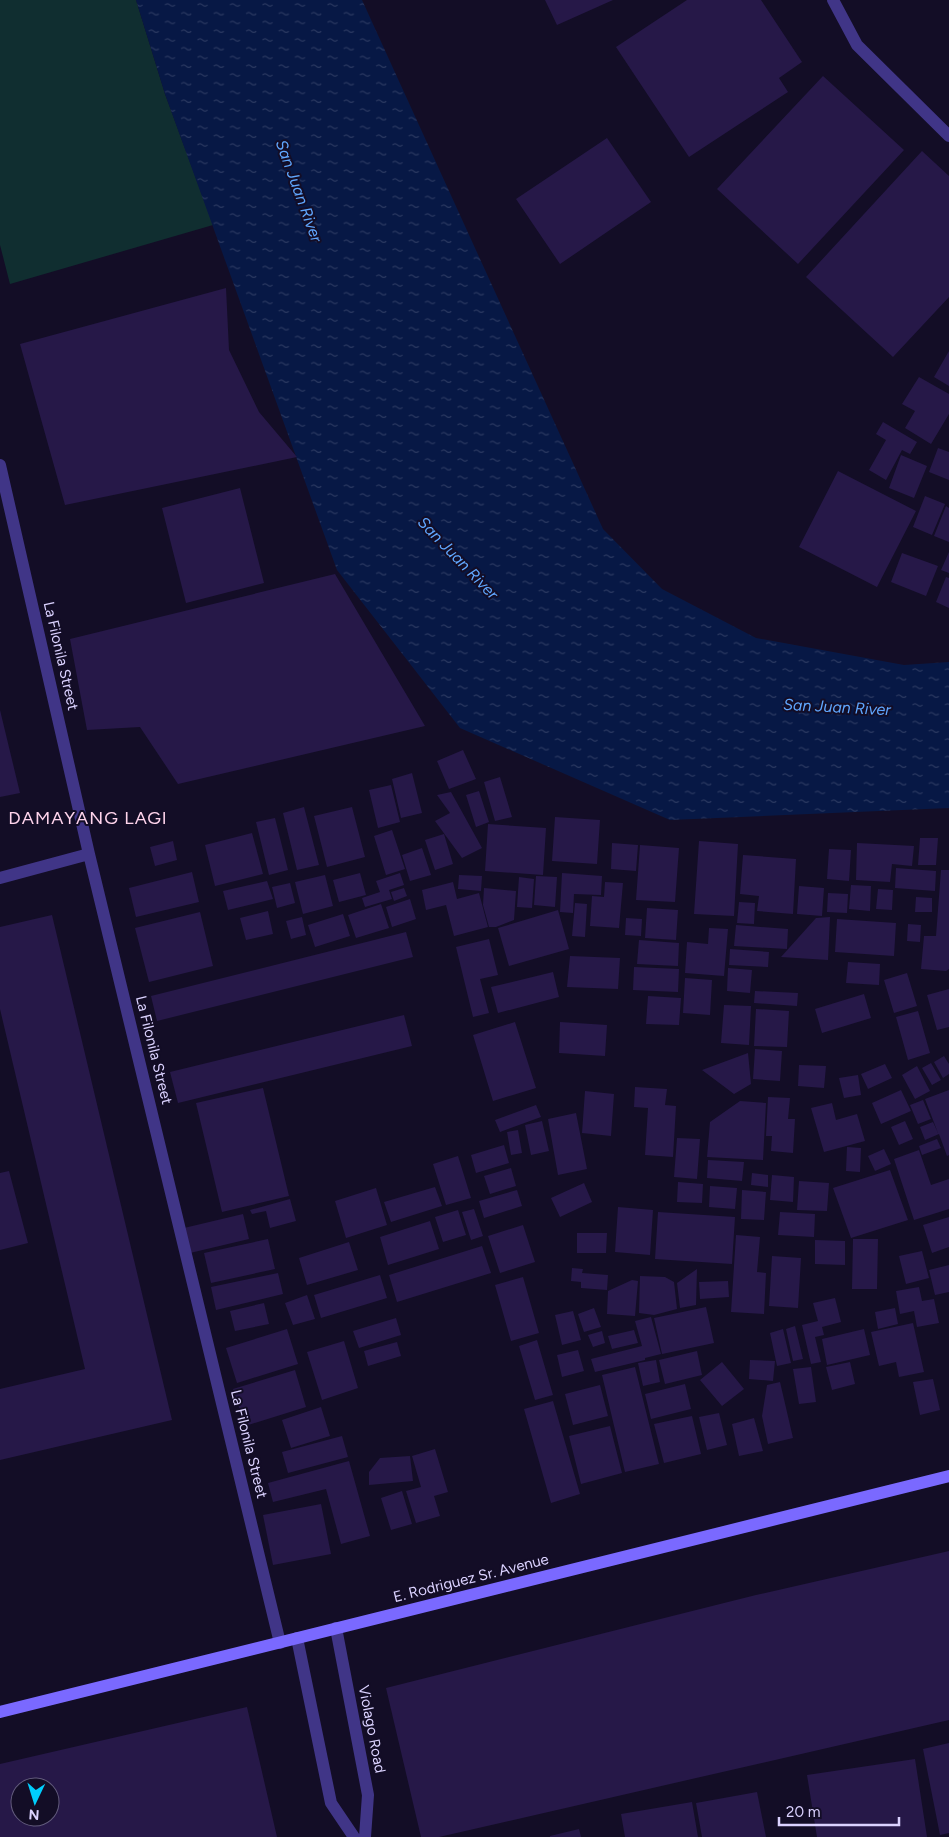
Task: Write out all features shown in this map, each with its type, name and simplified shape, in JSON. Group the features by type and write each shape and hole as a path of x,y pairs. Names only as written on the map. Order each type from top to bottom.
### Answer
{"main road":[{"name":"E. Rodriguez Sr. Avenue","path":"0,1712 949,1476"}],"street":[{"path":"833,0 857,45 949,136"},
{"name":"La Filonila Street","path":"0,465 89,854 280,1642"},
{"path":"0,878 89,854"},
{"name":"Violago Road","path":"336,1628 368,1795 365,1837"},
{"path":"298,1638 331,1803 354,1837"}],"green space":[{"path":"0,0 136,0 165,94 213,225 10,284 0,245"}],"water":[{"name":"San Juan River","path":"136,0 362,0 603,529 662,589 756,638 904,665 949,662 949,808 670,820 460,728 337,570 165,94"}],"building":[{"path":"545,0 613,0 557,25"},
{"path":"687,0 761,0 802,62 779,78 788,92 689,157 616,47"},
{"path":"823,76 904,150 798,264 717,189"},
{"path":"607,138 651,202 560,264 516,199"},
{"path":"922,151 949,176 949,297 893,357 806,277"},
{"path":"226,288 229,350 259,412 297,457 65,505 20,344"},
{"path":"949,351 949,386 934,377"},
{"path":"919,377 949,394 949,414 931,444 905,428 915,411 902,404"},
{"path":"883,422 917,442 910,454 902,450 886,480 869,470 886,440 876,434"},
{"path":"938,448 949,452 949,480 929,472"},
{"path":"901,455 927,466 914,498 889,488"},
{"path":"838,471 916,511 877,587 799,547"},
{"path":"240,488 264,583 186,603 162,508"},
{"path":"925,496 945,504 932,535 913,527"},
{"path":"946,506 949,508 949,542 934,536"},
{"path":"949,552 949,573 941,570"},
{"path":"902,553 938,566 926,596 891,582"},
{"path":"335,574 425,726 178,784 140,727 87,730 70,639"},
{"path":"946,577 949,578 949,608 936,602"},
{"path":"0,710 20,793 0,797"},
{"path":"463,750 476,779 449,789 437,761"},
{"path":"412,773 422,813 401,818 392,779"},
{"path":"500,777 512,817 495,821 484,782"},
{"path":"391,785 400,822 378,828 369,790"},
{"path":"479,791 489,822 476,827 466,795"},
{"path":"451,792 482,848 462,858 435,821 450,813 437,795"},
{"path":"304,807 319,865 297,870 283,813"},
{"path":"352,807 365,857 327,867 314,816"},
{"path":"555,817 600,820 597,864 552,861"},
{"path":"275,818 288,870 269,875 256,822"},
{"path":"488,824 546,828 543,875 485,871"},
{"path":"392,830 405,869 386,875 374,836"},
{"path":"252,833 263,874 215,886 205,845"},
{"path":"444,834 453,864 435,870 425,840"},
{"path":"920,838 938,838 936,865 918,865"},
{"path":"173,841 177,860 155,866 150,847"},
{"path":"699,841 738,844 734,916 694,914"},
{"path":"612,843 638,845 636,871 611,869"},
{"path":"857,843 914,846 912,866 892,864 890,882 856,880"},
{"path":"640,845 679,848 675,902 636,900"},
{"path":"422,848 431,875 410,881 402,855"},
{"path":"829,849 851,850 849,881 827,879"},
{"path":"743,855 796,859 793,914 757,911 759,896 740,894"},
{"path":"896,868 936,871 935,891 895,888"},
{"path":"941,870 949,870 949,969 946,971 921,969 924,936 936,936"},
{"path":"192,872 199,902 136,917 129,888"},
{"path":"360,873 366,895 339,902 333,880"},
{"path":"400,873 404,885 389,890 392,899 365,907 362,898 380,892 376,881"},
{"path":"562,873 602,876 601,895 574,894 573,913 560,912"},
{"path":"325,875 333,906 303,914 295,882"},
{"path":"459,875 482,876 481,891 458,889"},
{"path":"536,876 557,877 555,907 534,905"},
{"path":"519,877 534,879 532,908 517,907"},
{"path":"267,881 273,899 228,910 223,891"},
{"path":"453,882 457,899 479,893 488,927 454,936 446,905 426,910 422,890"},
{"path":"605,882 623,883 619,928 590,926 592,896 604,897"},
{"path":"290,883 295,903 277,908 272,887"},
{"path":"851,885 871,886 870,911 849,909"},
{"path":"799,886 824,888 822,916 797,914"},
{"path":"404,888 407,896 394,901 391,892"},
{"path":"484,888 516,891 514,920 496,927 489,927 483,905"},
{"path":"878,889 893,890 892,910 876,909"},
{"path":"828,893 848,894 847,913 827,912"},
{"path":"916,897 932,898 932,912 915,912"},
{"path":"410,899 416,919 392,927 386,907"},
{"path":"739,902 755,903 754,924 737,923"},
{"path":"575,903 587,904 585,937 572,936"},
{"path":"381,904 389,928 356,938 348,915"},
{"path":"647,908 678,910 676,940 645,938"},
{"path":"558,910 569,949 509,966 498,928"},
{"path":"268,911 273,934 246,940 240,918"},
{"path":"200,912 213,966 149,982 135,928"},
{"path":"343,914 350,936 315,947 308,925"},
{"path":"52,915 172,1420 0,1460 0,1389 85,1369 0,1009 0,927"},
{"path":"302,917 306,935 291,939 286,921"},
{"path":"830,917 828,960 781,957 816,918"},
{"path":"626,918 642,919 641,936 625,935"},
{"path":"837,919 896,923 894,956 835,952"},
{"path":"908,924 921,925 920,942 907,941"},
{"path":"736,925 788,929 787,949 734,946"},
{"path":"709,928 728,929 724,976 685,973 687,942 708,944"},
{"path":"406,932 413,957 157,1021 151,996"},
{"path":"489,939 498,975 480,979 489,1013 473,1017 456,947"},
{"path":"639,940 679,943 678,966 637,964"},
{"path":"730,949 769,952 768,967 729,965"},
{"path":"570,956 620,958 618,989 567,987"},
{"path":"848,962 880,964 879,985 846,983"},
{"path":"634,967 679,969 678,992 633,990"},
{"path":"728,968 752,970 750,993 727,991"},
{"path":"553,972 559,997 498,1013 491,987"},
{"path":"907,973 917,1006 894,1013 884,980"},
{"path":"685,978 712,980 710,1015 683,1013"},
{"path":"949,989 949,1027 937,1030 927,995"},
{"path":"755,991 798,993 797,1006 754,1003"},
{"path":"864,994 871,1018 822,1033 815,1009"},
{"path":"648,996 681,998 679,1025 646,1024"},
{"path":"724,1005 751,1006 749,1045 721,1043"},
{"path":"756,1009 789,1011 787,1047 754,1046"},
{"path":"918,1011 930,1053 908,1060 896,1017"},
{"path":"404,1015 412,1046 178,1103 170,1072"},
{"path":"515,1022 536,1088 493,1101 473,1035"},
{"path":"560,1022 607,1025 605,1056 559,1053"},
{"path":"755,1049 782,1051 780,1081 753,1079"},
{"path":"748,1053 751,1084 734,1094 702,1070"},
{"path":"944,1056 949,1064 949,1074 943,1078 934,1062"},
{"path":"931,1063 941,1080 932,1085 922,1068"},
{"path":"885,1064 892,1078 868,1089 861,1074"},
{"path":"799,1065 826,1066 824,1088 798,1086"},
{"path":"917,1066 930,1091 915,1099 902,1075"},
{"path":"858,1075 861,1095 844,1098 839,1078"},
{"path":"635,1087 667,1089 665,1105 676,1106 673,1157 645,1155 648,1108 634,1107"},
{"path":"263,1088 289,1196 222,1212 196,1103"},
{"path":"901,1090 911,1111 881,1124 872,1103"},
{"path":"949,1090 949,1155 947,1156 939,1134 925,1140 920,1127 933,1122 938,1133 925,1099"},
{"path":"585,1091 614,1094 611,1136 582,1133"},
{"path":"768,1097 790,1098 788,1119 795,1119 793,1153 771,1151 772,1136 766,1136"},
{"path":"923,1100 931,1119 918,1124 910,1105"},
{"path":"740,1101 766,1103 763,1160 707,1157 710,1122"},
{"path":"832,1103 836,1120 857,1114 865,1141 824,1152 811,1108"},
{"path":"536,1105 541,1117 500,1132 495,1120"},
{"path":"576,1113 587,1169 558,1175 548,1119"},
{"path":"542,1121 549,1151 531,1155 525,1125"},
{"path":"905,1121 913,1139 899,1145 891,1127"},
{"path":"518,1130 522,1153 511,1155 507,1132"},
{"path":"677,1138 700,1139 697,1179 674,1177"},
{"path":"937,1139 941,1148 922,1155 919,1146"},
{"path":"504,1145 509,1163 476,1173 471,1155"},
{"path":"847,1147 861,1148 860,1172 846,1171"},
{"path":"884,1149 891,1164 875,1171 868,1156"},
{"path":"919,1150 931,1185 949,1179 949,1209 914,1220 894,1159"},
{"path":"458,1156 471,1198 446,1205 433,1164"},
{"path":"708,1160 744,1162 742,1181 707,1178"},
{"path":"511,1168 516,1186 490,1194 484,1176"},
{"path":"890,1170 908,1220 851,1238 833,1188"},
{"path":"9,1171 28,1243 0,1250 0,1173"},
{"path":"752,1173 768,1175 768,1187 751,1185"},
{"path":"772,1175 794,1177 793,1202 770,1200"},
{"path":"799,1181 829,1183 827,1211 797,1210"},
{"path":"678,1182 703,1184 702,1203 677,1202"},
{"path":"584,1183 592,1202 560,1217 551,1198"},
{"path":"710,1186 737,1188 735,1209 709,1207"},
{"path":"435,1187 442,1206 391,1222 384,1202"},
{"path":"376,1188 387,1225 346,1238 335,1201"},
{"path":"517,1190 522,1206 484,1218 479,1201"},
{"path":"742,1190 766,1192 764,1220 741,1219"},
{"path":"290,1199 296,1221 270,1228 266,1211 252,1214 250,1210"},
{"path":"618,1207 653,1210 650,1255 615,1252"},
{"path":"474,1209 483,1236 471,1240 462,1212"},
{"path":"458,1210 466,1235 443,1242 435,1217"},
{"path":"658,1212 735,1217 732,1264 655,1259"},
{"path":"780,1212 815,1214 814,1237 778,1235"},
{"path":"243,1214 249,1239 190,1253 184,1228"},
{"path":"949,1217 949,1247 932,1253 923,1225"},
{"path":"430,1221 439,1249 388,1265 380,1237"},
{"path":"523,1225 535,1262 500,1273 488,1236"},
{"path":"577,1233 607,1233 606,1253 577,1253"},
{"path":"736,1235 760,1237 757,1272 766,1273 764,1314 731,1312"},
{"path":"268,1239 275,1269 211,1283 204,1253"},
{"path":"853,1239 878,1239 877,1289 852,1289"},
{"path":"815,1240 845,1241 845,1265 815,1264"},
{"path":"349,1242 358,1270 307,1285 299,1258"},
{"path":"482,1246 491,1273 397,1302 389,1275"},
{"path":"922,1251 929,1278 906,1284 899,1256"},
{"path":"772,1256 801,1258 798,1308 769,1306"},
{"path":"949,1265 949,1292 935,1295 929,1270"},
{"path":"572,1268 583,1269 582,1273 608,1275 607,1290 581,1288 581,1282 571,1281"},
{"path":"697,1269 696,1305 680,1308 677,1283"},
{"path":"278,1273 283,1294 216,1310 211,1287"},
{"path":"380,1275 387,1298 321,1318 314,1295"},
{"path":"640,1276 665,1277 674,1282 677,1309 654,1315 639,1313"},
{"path":"523,1277 539,1333 511,1341 495,1285"},
{"path":"632,1280 638,1281 635,1316 607,1314 608,1291"},
{"path":"728,1281 729,1297 700,1299 699,1282"},
{"path":"919,1287 922,1301 934,1299 939,1323 917,1327 914,1311 900,1314 896,1291"},
{"path":"307,1295 315,1319 293,1325 285,1303"},
{"path":"835,1298 841,1322 822,1327 824,1335 815,1337 821,1362 811,1364 802,1325 818,1321 813,1303"},
{"path":"264,1303 269,1324 235,1331 230,1311"},
{"path":"706,1307 714,1343 662,1354 654,1318"},
{"path":"594,1308 601,1327 584,1332 578,1314"},
{"path":"895,1308 898,1324 878,1329 875,1312"},
{"path":"573,1311 581,1340 562,1345 555,1315"},
{"path":"651,1317 661,1354 645,1358 645,1360 595,1372 591,1359 642,1346 635,1321"},
{"path":"396,1318 401,1335 359,1348 353,1331"},
{"path":"913,1323 924,1372 899,1377 896,1362 879,1366 871,1332"},
{"path":"795,1326 803,1359 793,1361 786,1329"},
{"path":"287,1329 298,1364 237,1383 226,1348"},
{"path":"783,1329 791,1363 777,1366 770,1333"},
{"path":"864,1329 870,1355 827,1365 822,1339"},
{"path":"634,1330 638,1343 612,1349 608,1336"},
{"path":"602,1331 605,1343 593,1347 588,1335"},
{"path":"537,1340 553,1395 535,1400 519,1346"},
{"path":"344,1341 358,1388 322,1400 307,1352"},
{"path":"397,1342 401,1356 368,1366 364,1351"},
{"path":"578,1350 584,1371 562,1377 557,1355"},
{"path":"697,1351 702,1375 665,1384 659,1360"},
{"path":"656,1360 660,1382 643,1386 638,1363"},
{"path":"750,1360 775,1361 773,1381 749,1379"},
{"path":"722,1362 744,1389 722,1406 700,1380"},
{"path":"850,1362 855,1384 832,1390 826,1367"},
{"path":"635,1367 659,1464 625,1472 602,1375"},
{"path":"811,1367 816,1402 799,1404 793,1369"},
{"path":"295,1370 306,1407 245,1426 233,1389"},
{"path":"933,1379 940,1410 920,1415 913,1382"},
{"path":"780,1382 793,1438 768,1444 762,1416 767,1385"},
{"path":"685,1384 691,1409 651,1419 645,1394"},
{"path":"600,1385 608,1416 573,1425 565,1394"},
{"path":"553,1401 580,1494 551,1503 524,1409"},
{"path":"321,1407 330,1436 291,1448 282,1420"},
{"path":"719,1413 727,1445 707,1450 699,1417"},
{"path":"692,1416 701,1454 664,1463 654,1424"},
{"path":"754,1418 763,1451 739,1456 732,1424"},
{"path":"610,1426 622,1473 581,1484 569,1436"},
{"path":"342,1436 348,1457 288,1473 282,1452"},
{"path":"435,1449 448,1492 434,1496 440,1516 416,1523 406,1491 421,1487 412,1456"},
{"path":"410,1456 413,1481 369,1485 369,1472 380,1458"},
{"path":"349,1461 370,1536 341,1544 326,1489 273,1502 268,1483"},
{"path":"402,1491 412,1524 391,1530 381,1498"},
{"path":"321,1504 331,1554 273,1565 263,1515"},
{"path":"949,1551 949,1720 439,1837 421,1837 386,1688 756,1595"},
{"path":"247,1707 277,1837 0,1837 0,1764"},
{"path":"949,1743 949,1833 940,1835 923,1749"},
{"path":"915,1759 927,1837 817,1837 807,1775"},
{"path":"757,1792 766,1837 702,1837 696,1803"},
{"path":"692,1802 698,1837 625,1837 621,1814"},
{"path":"579,1829 581,1837 550,1837 550,1836"}],"district":[{"name":"DAMAYANG LAGI","path":"88,818"}]}
